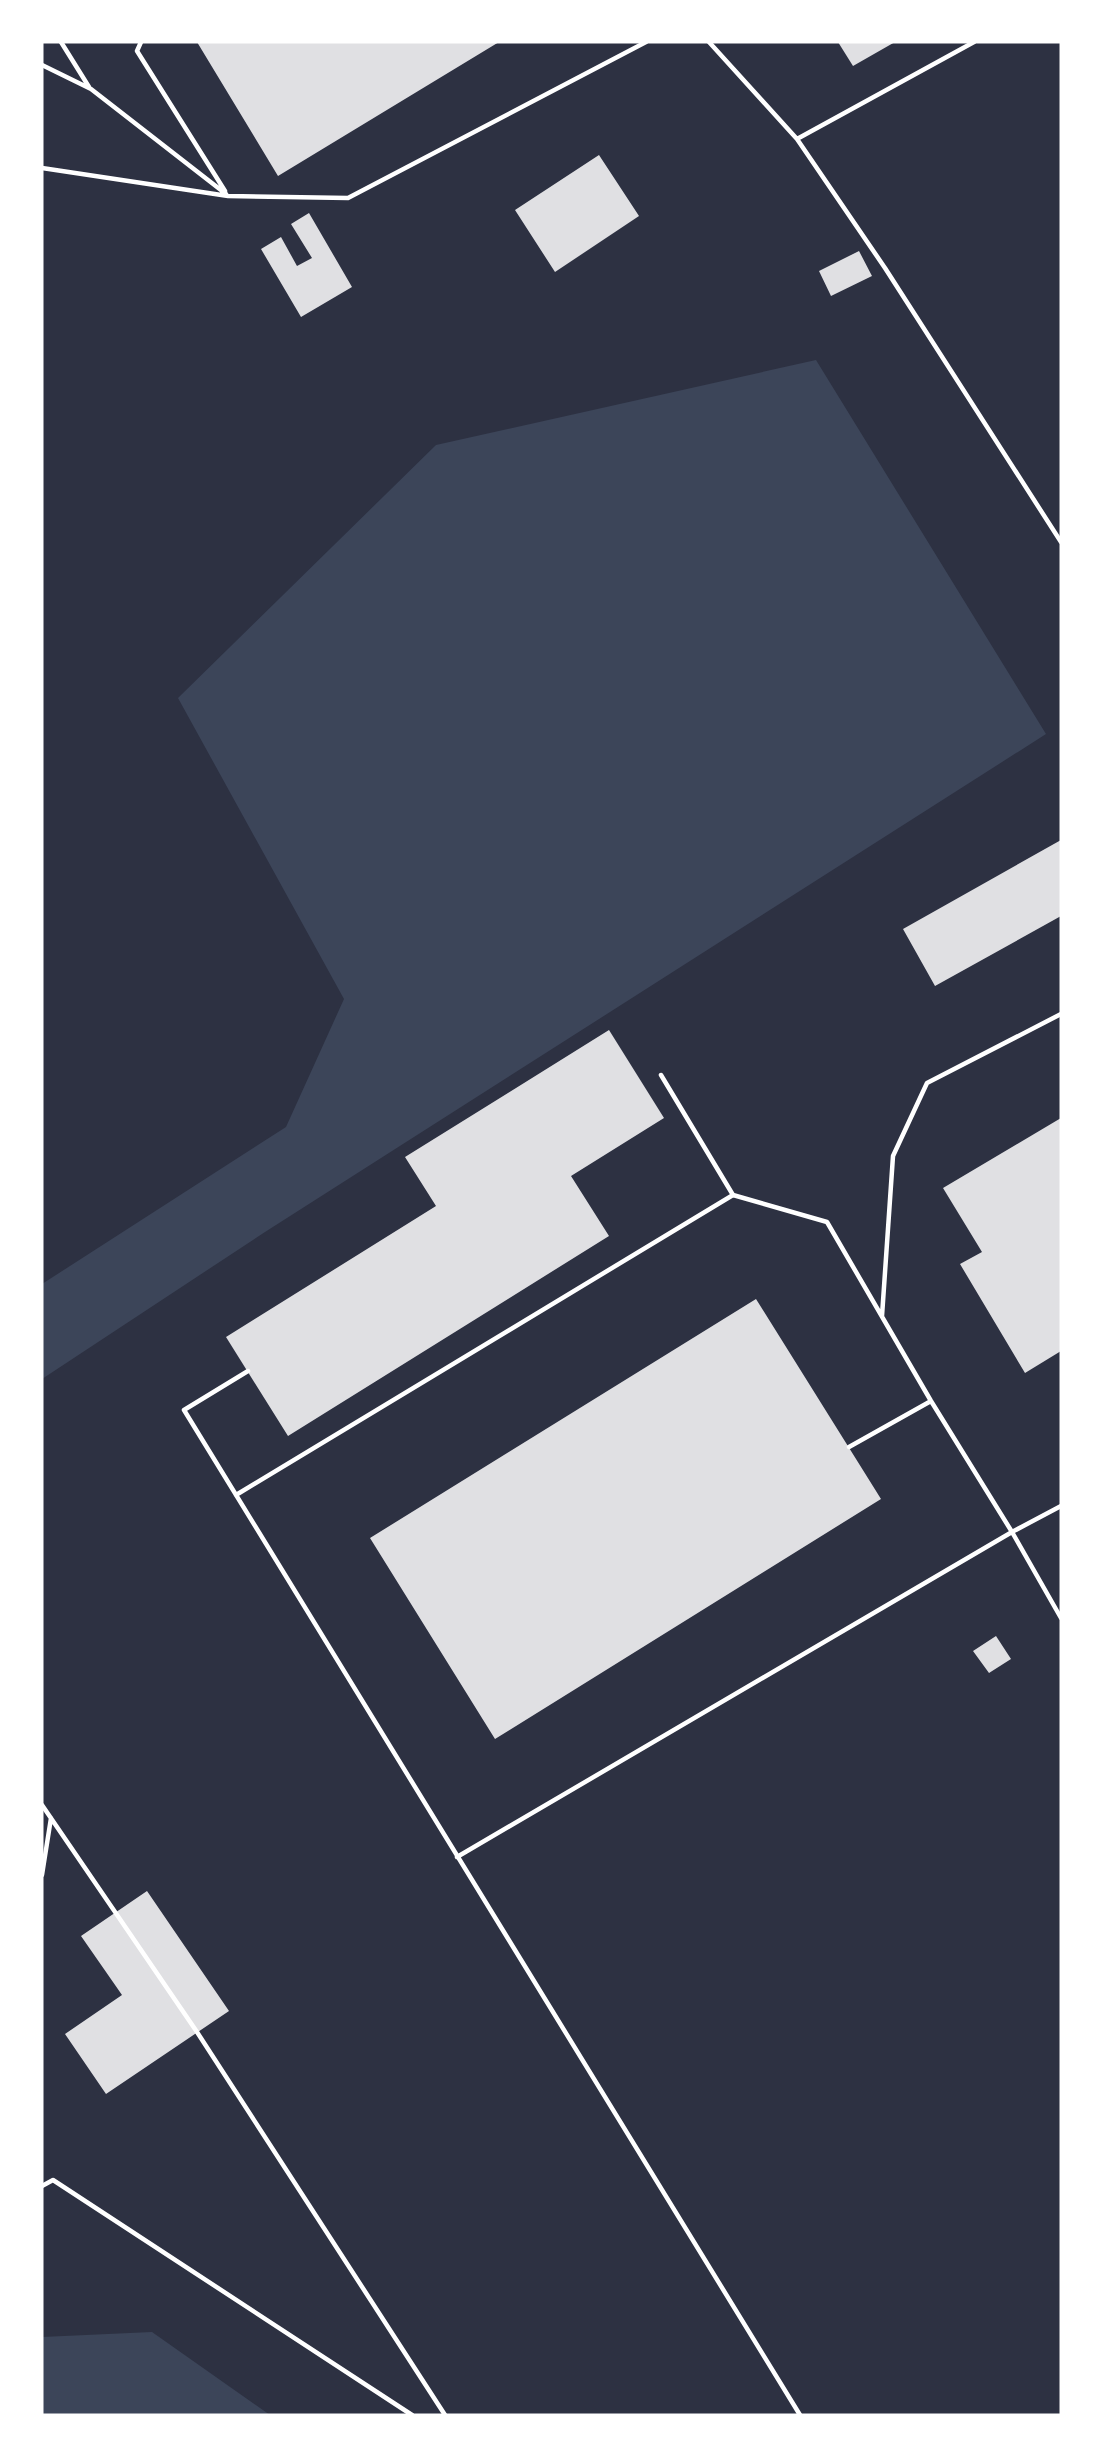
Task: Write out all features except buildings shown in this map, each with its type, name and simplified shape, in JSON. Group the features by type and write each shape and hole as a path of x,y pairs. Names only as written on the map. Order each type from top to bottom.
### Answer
{"lane":[{"path":"61,42 91,89"},
{"path":"141,42 137,51 228,196"},
{"path":"42,168 228,196 348,198 646,42"},
{"path":"709,42 797,139 885,268 1061,542"},
{"path":"797,139 974,42"},
{"path":"42,65 91,89 228,196"},
{"path":"882,1316 893,1156 927,1083 1061,1014"},
{"path":"661,1076 733,1195 827,1222 1061,1618"},
{"path":"236,1494 733,1195"},
{"path":"248,1371 184,1410 800,2415"},
{"path":"849,1447 931,1401"},
{"path":"457,1857 1012,1532 1061,1506"},
{"path":"42,1805 197,2032 445,2415"},
{"path":"42,1875 51,1818"},
{"path":"42,2186 53,2180 412,2415"}],"shaded area":[{"path":"816,360 1046,734 265,1232 42,1379 42,1284 286,1127 344,999 178,698 436,445"},
{"path":"152,2332 270,2415 42,2415 42,2337"}]}
